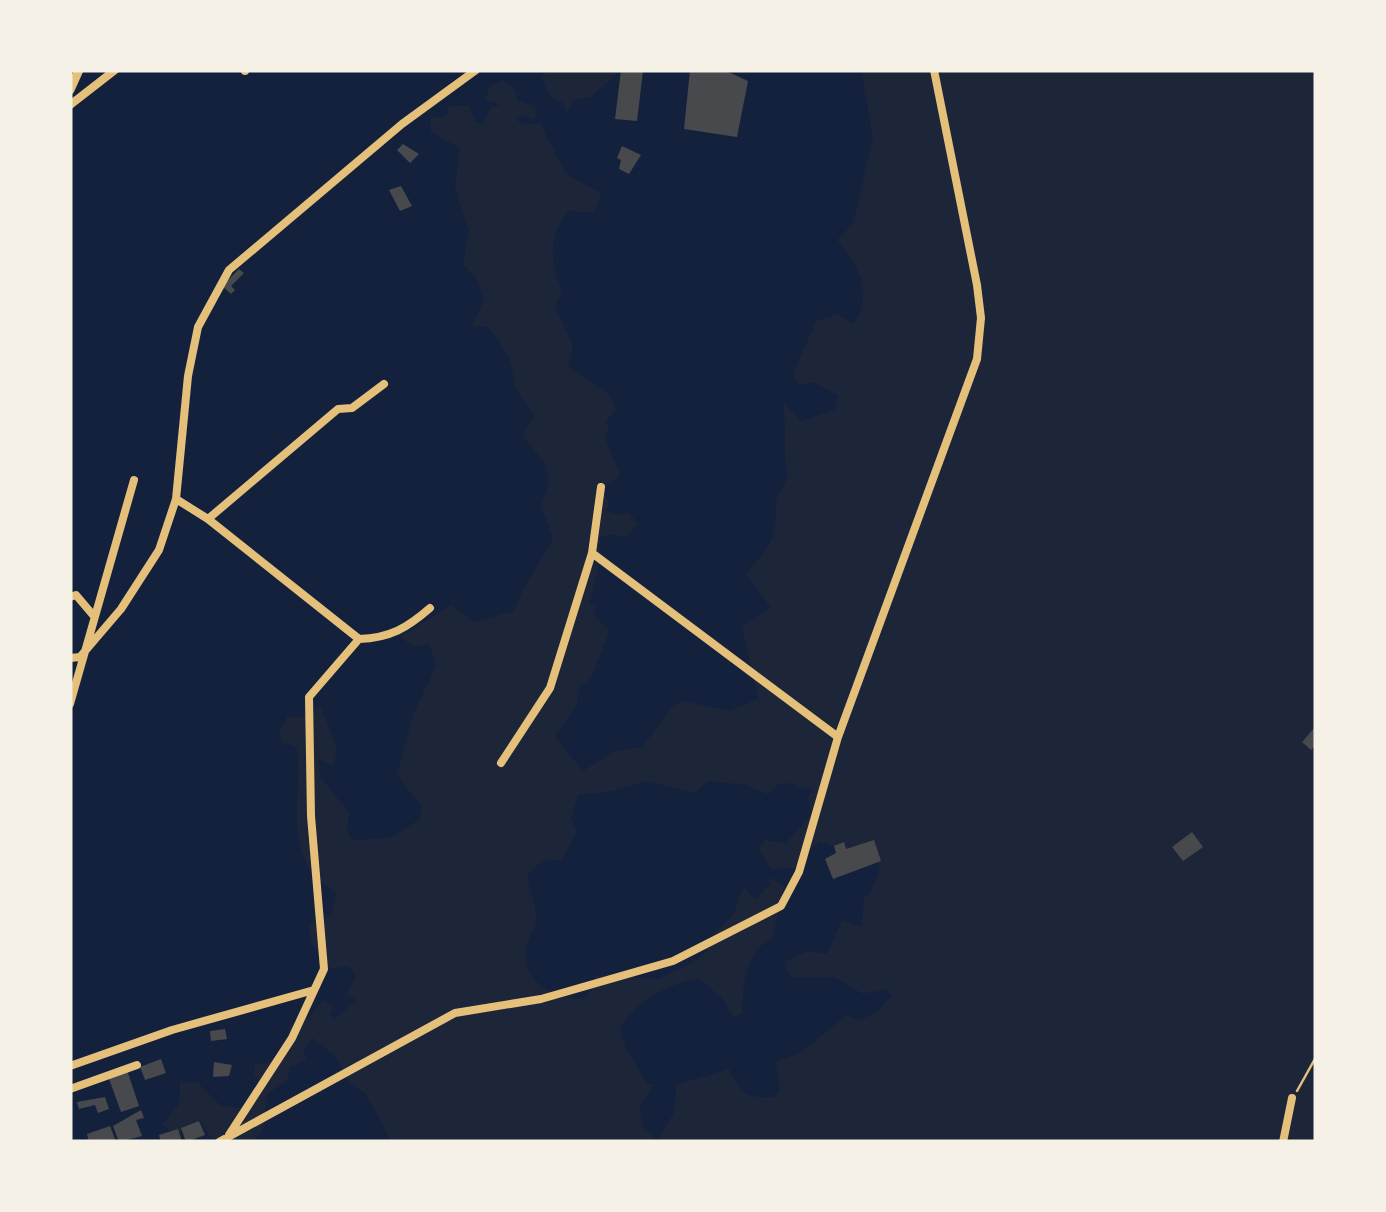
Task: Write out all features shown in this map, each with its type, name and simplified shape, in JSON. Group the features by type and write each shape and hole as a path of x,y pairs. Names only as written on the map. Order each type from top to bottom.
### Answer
{"street":[{"path":"70,90 79,70"},
{"path":"70,105 115,70"},
{"path":"75,658 121,609 159,550 176,499 188,376 198,328 229,270 402,124 476,70"},
{"path":"223,1141 454,1013 541,998 673,961 781,906 799,872 838,737 977,360 981,318 977,285 934,70"},
{"path":"208,519 338,409 352,408 384,384"},
{"path":"70,704 75,658 93,615 134,480"},
{"path":"501,763 550,688 592,553 600,487"},
{"path":"176,499 208,519 359,639 382,638 408,628 430,608"},
{"path":"592,553 838,737"},
{"path":"70,597 76,595 93,615"},
{"path":"223,1141 292,1038 324,969 312,816 309,696 359,639"},
{"path":"70,1066 172,1030 315,990"},
{"path":"70,1088 137,1065"},
{"path":"1283,1142 1292,1098"}],"path":[{"path":"1292,1098 1316,1057"}],"shaded area":[{"path":"547,70 621,70 591,97 572,101 567,113 562,102 550,97 541,77"},
{"path":"861,70 1316,70 1316,1142 392,1142 365,1093 351,1084 335,1056 313,1038 303,1051 307,1060 290,1067 287,1081 267,1094 263,1130 254,1142 213,1141 200,1120 183,1127 179,1137 162,1124 179,1104 180,1081 198,1083 221,1106 242,1108 264,1086 254,1075 255,1064 281,1055 289,1028 312,1014 323,1000 334,1006 330,1015 335,1018 357,1000 346,995 356,976 348,966 331,969 310,941 310,923 331,916 336,893 318,879 300,846 297,749 282,741 279,733 287,717 301,717 321,706 337,751 333,766 318,759 321,778 349,812 347,831 352,840 390,838 420,819 421,806 397,775 413,715 436,666 429,644 414,647 400,637 451,605 475,622 514,611 553,538 541,506 549,482 544,462 522,436 534,415 514,387 510,362 497,339 486,326 472,326 484,300 477,279 463,264 469,232 455,188 460,148 431,132 431,115 438,118 447,114 449,106 469,106 475,121 482,124 491,108 501,104 485,100 490,86 502,80 514,89 518,101 533,106 537,112 534,120 524,115 516,119 523,125 540,123 566,174 601,193 594,213 568,211 557,230 553,259 562,291 555,306 573,346 568,367 609,394 616,409 605,423 609,425 605,437 620,475 603,490 609,503 606,511 620,515 628,512 639,524 624,537 609,534 600,538 601,557 589,604 596,607 593,613 609,631 592,677 578,689 577,705 555,736 583,771 614,751 642,747 674,705 683,701 730,711 758,699 742,626 771,608 746,574 772,538 777,500 788,478 783,402 801,421 835,410 838,395 814,382 798,386 793,374 816,321 838,314 854,324 860,312 861,279 837,240 853,223 873,138","holes":["646,781 695,793 708,781 746,785 767,794 777,785 792,783 801,789 813,788 807,798 812,814 785,844 766,840 758,849 771,869 796,868 800,857 820,842 851,851 876,847 879,872 870,894 864,897 862,927 842,920 827,954 808,951 784,962 790,977 834,977 863,994 885,989 892,996 873,1014 859,1020 847,1015 801,1052 776,1062 780,1090 774,1097 746,1092 729,1069 676,1085 675,1111 657,1140 642,1126 640,1107 654,1084 647,1084 626,1049 620,1027 653,995 698,978 720,996 734,1017 742,1013 747,970 755,953 772,938 784,886 769,877 770,885 755,899 743,888 734,914 716,932 704,955 690,964 658,979 595,975 595,986 585,998 575,998 553,993 529,971 526,949 536,919 528,873 543,861 562,860 577,831 571,818 578,795 613,791"]}],"building":[{"path":"621,70 643,71 637,121 615,119"},
{"path":"690,70 724,70 748,81 737,137 684,129"},
{"path":"403,144 419,154 410,163 397,150"},
{"path":"622,146 641,155 629,174 619,169 621,160 617,158"},
{"path":"401,186 412,206 400,211 389,190"},
{"path":"239,269 244,273 231,286 235,290 231,294 222,286"},
{"path":"1314,728 1316,745 1311,750 1302,742"},
{"path":"1192,832 1203,847 1183,861 1172,847"},
{"path":"874,840 881,861 833,879 825,859 836,853 834,846 844,842 846,849"},
{"path":"225,1029 227,1039 211,1041 210,1031"},
{"path":"161,1059 166,1073 145,1080 140,1067"},
{"path":"214,1062 232,1065 229,1076 213,1077"},
{"path":"127,1070 139,1106 121,1112 108,1076"},
{"path":"105,1097 109,1109 98,1113 95,1105 79,1109 77,1102"},
{"path":"141,1110 144,1118 136,1120 142,1136 119,1142 113,1126"},
{"path":"199,1121 205,1135 186,1142 181,1128"},
{"path":"110,1126 115,1139 89,1142 87,1134"},
{"path":"178,1129 182,1142 161,1142 159,1135"}]}
